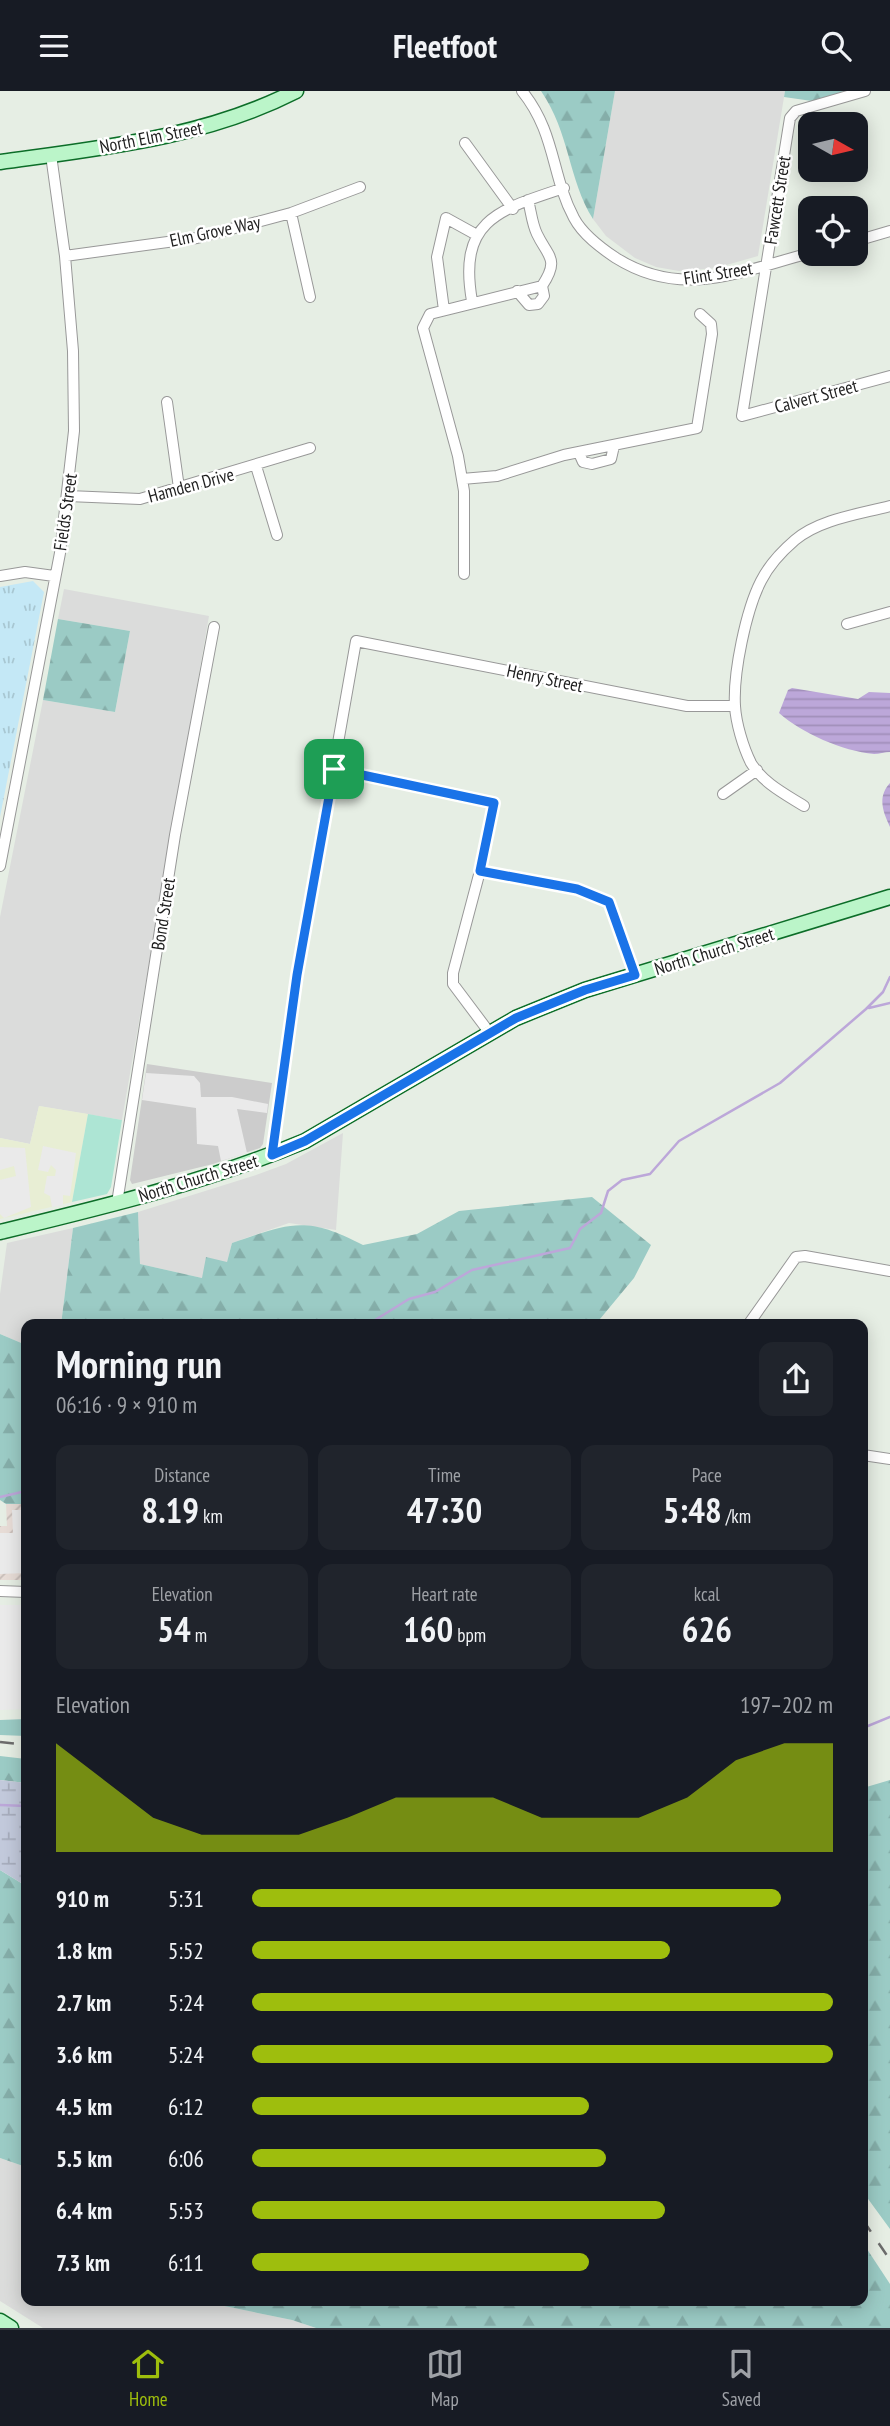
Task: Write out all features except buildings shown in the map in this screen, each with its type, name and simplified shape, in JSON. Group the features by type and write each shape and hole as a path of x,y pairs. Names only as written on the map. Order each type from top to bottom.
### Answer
{"main road":[{"name":"North Elm Street","path":"0,162 173,135 229,119 296,91"},
{"name":"North Church Street","path":"0,1232 194,1182 272,1155 305,1141 516,1018 585,990 890,897"},
{"path":"0,2321 11,2328"}],"street":[{"name":"Flint Street","path":"522,91 549,134 574,218 599,247 637,271 688,282 798,256"},
{"name":"Fawcett Street","path":"743,416 790,118 796,111 864,91"},
{"path":"465,143 513,209"},
{"name":"Fields Street","path":"0,866 68,496 74,431 73,351 65,256 51,155"},
{"name":"Elm Grove Way","path":"65,256 197,237 291,213 360,187"},
{"path":"472,301 467,261 475,234 489,222 528,200 564,188"},
{"path":"517,291 529,305 538,303 544,296 542,286 552,263 551,254 536,233 528,200"},
{"path":"291,213 310,297"},
{"path":"444,310 437,257 446,218 475,234"},
{"path":"868,238 890,232"},
{"path":"464,574 462,479 423,328 430,314 472,301 542,286"},
{"path":"462,479 497,476 579,453 697,428 712,334 710,324 700,314"},
{"name":"Calvert Street","path":"743,416 890,376"},
{"path":"167,402 179,488"},
{"name":"Hamden Drive","path":"68,496 140,499 310,448"},
{"path":"256,466 278,535"},
{"path":"804,806 766,781 757,771 741,735 735,706 749,613 761,581 775,559 797,538 831,522 890,506"},
{"path":"0,576 25,572 54,576"},
{"path":"847,624 890,612"},
{"name":"Bond Street","path":"117,1203 175,835 214,627"},
{"name":"Henry Street","path":"334,769 356,641 687,706 735,706"},
{"path":"272,1155 297,975 334,769 494,803 480,871 453,973 453,985 489,1033"},
{"path":"723,793 757,771"},
{"path":"480,871 577,889 609,902 635,975"},
{"path":"752,1319 796,1257 805,1256 890,1271"},
{"path":"868,1456 890,1459"},
{"path":"0,1591 21,1592"}],"shaded area":[{"path":"615,91 785,91 758,256 716,268 679,271 656,267 635,258 606,236 593,219"},
{"path":"64,589 209,616 122,1120 39,1106 30,1144 0,1138 0,917 43,700 115,712 130,631 58,619"},
{"path":"792,688 858,699 869,692 890,693 890,752 874,754 849,749 823,740 799,727 779,713 788,690"},
{"path":"890,783 890,827 882,799"},
{"path":"147,1064 272,1083 263,1144 260,1148 213,1164 132,1184 130,1180"},
{"path":"146,1073 194,1076 200,1083 201,1097 232,1097 268,1104 267,1113 237,1109 247,1153 221,1161 218,1146 197,1144 196,1108 142,1100"},
{"path":"39,1106 88,1114 72,1202 0,1219 0,1138 30,1144"},
{"path":"88,1114 122,1120 111,1187 107,1194 72,1202"},
{"path":"343,1133 336,1230 289,1223 232,1243 227,1262 202,1278 140,1264 138,1212 286,1164"},
{"path":"43,1146 76,1153 70,1196 63,1195 63,1205 52,1207 50,1196 44,1193 47,1176 55,1176 56,1170 51,1165 48,1172 38,1170"},
{"path":"0,1147 25,1148 31,1207 4,1218 0,1214 0,1180 16,1176 14,1166 0,1170"},
{"path":"73,1228 62,1319 21,1319 21,1343 0,1334 0,1294 7,1243"},
{"path":"6,1504 21,1504 21,1580 0,1580 0,1526 7,1526"},
{"path":"12,1510 21,1510 21,1573 0,1574 0,1533 13,1533"},
{"path":"0,1605 21,1605 21,1709 0,1710"},
{"path":"0,2158 21,2165 21,2306 224,2306 292,2320 316,2328 43,2328 0,2301"}],"green space":[{"path":"541,91 615,91 593,219 578,188 558,123"},
{"path":"785,91 845,91 812,101 784,97"},
{"path":"33,581 44,592 0,817 0,587"},
{"path":"58,619 130,631 115,712 43,700"},
{"path":"592,1197 651,1245 634,1278 600,1319 62,1319 73,1228 138,1212 140,1264 202,1278 206,1257 227,1262 232,1243 284,1227 298,1225 327,1229 363,1245 417,1234 459,1211"},
{"path":"0,1334 21,1343 21,1504 6,1504 0,1500"},
{"path":"21,1719 21,1736 0,1735 0,1720"},
{"path":"0,1756 21,1758 21,1782 0,1780"},
{"path":"0,1780 21,1782 21,1883 0,1870"},
{"path":"890,1780 890,2229 868,2199 868,1787"},
{"path":"0,1870 21,1883 21,2165 0,2158"},
{"path":"868,2251 890,2284 890,2328 316,2328 292,2320 224,2306 868,2306"}],"waterway":[{"path":"377,1319 409,1299 435,1292 472,1270 570,1248 580,1229 601,1213 608,1191 622,1180 650,1174 679,1141 780,1083 866,1009 883,992 890,977"},
{"path":"869,1008 890,1003"},
{"path":"0,1497 21,1492"},
{"path":"868,1726 890,1717"},
{"path":"0,1805 21,1806"}],"railway":[{"path":"0,1742 21,1744"},
{"path":"868,2227 890,2260"}],"route":[{"path":"334,769 429,786 494,803 480,871 577,889 609,902 635,975 585,990 516,1018 305,1141 272,1155 297,975 334,769"}]}
